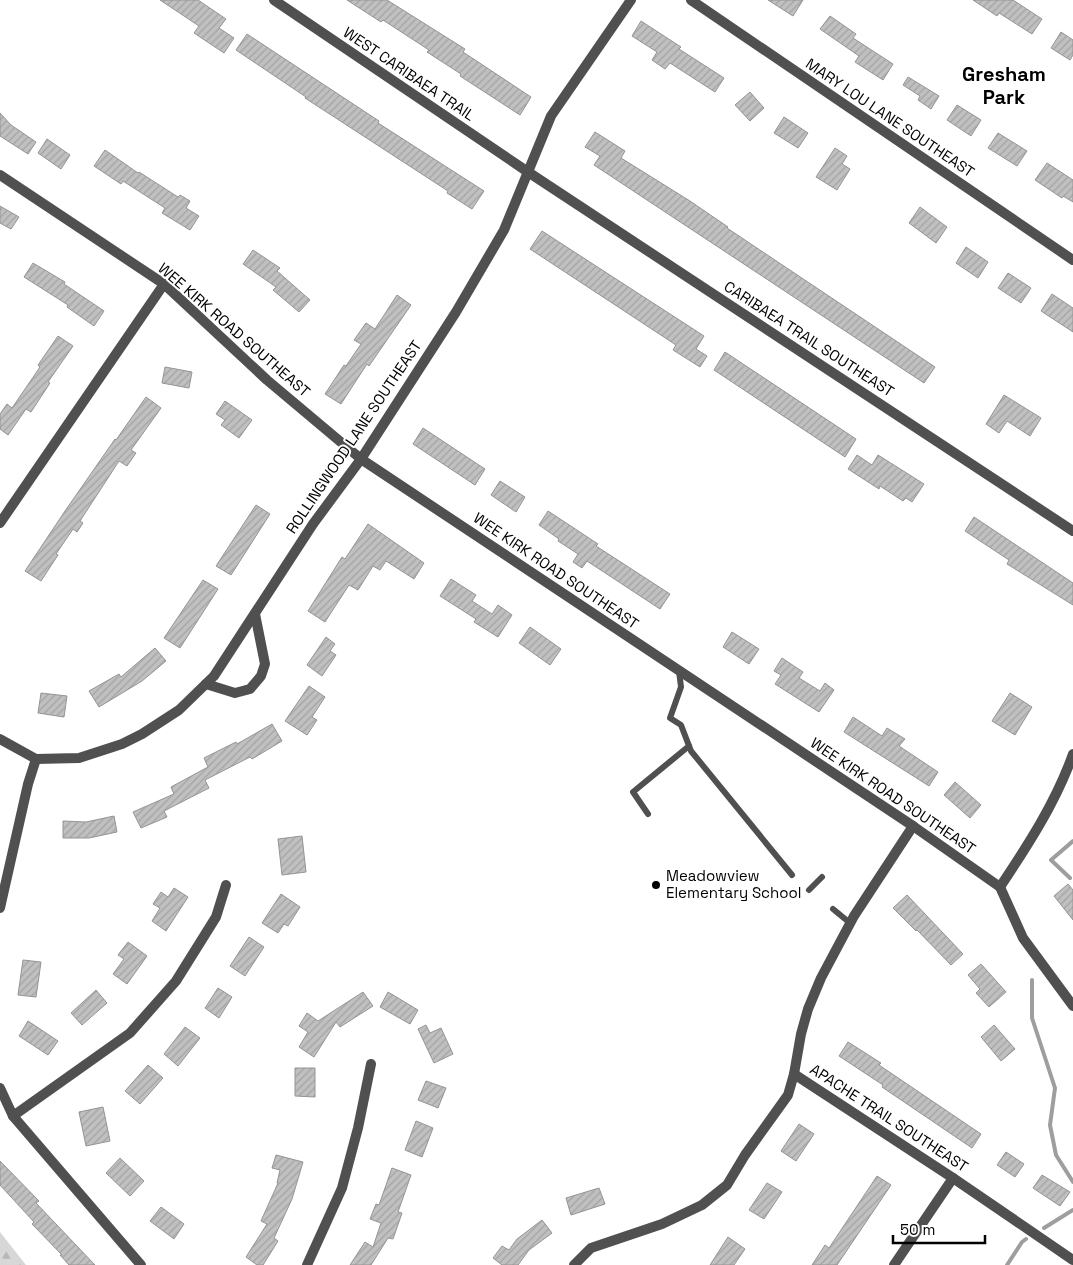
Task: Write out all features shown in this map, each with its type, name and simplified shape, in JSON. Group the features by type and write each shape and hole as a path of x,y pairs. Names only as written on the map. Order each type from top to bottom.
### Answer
{"street":[{"name":"WEST CARIBAEA TRAIL","path":"274,0 528,172"},
{"name":"ROLLINGWOOD LANE SOUTHEAST","path":"36,759 79,758 122,744 142,734 179,710 214,676 313,524 361,459 456,312 504,230 550,116 631,0"},
{"name":"MARY LOU LANE SOUTHEAST","path":"691,0 1073,260"},
{"name":"CARIBAEA TRAIL SOUTHEAST","path":"528,172 1073,531"},
{"name":"WEE KIRK ROAD SOUTHEAST","path":"0,175 164,284 267,380 361,459 913,826 1000,887"},
{"path":"0,523 164,284"},
{"path":"206,684 235,692 250,689 261,676 266,664 255,614"},
{"path":"0,739 36,759 28,784 0,908"},
{"path":"1073,754 1058,790 1034,836 1000,887 1023,938 1073,1006"},
{"name":"APACHE TRAIL SOUTHEAST","path":"913,826 850,923 821,978 801,1034 794,1074 953,1178 1073,1260"},
{"path":"13,1116 130,1034 176,981 216,917 226,885"},
{"path":"307,1265 342,1188 358,1128 371,1064"},
{"path":"574,1265 591,1248 662,1224 702,1205 728,1185 745,1155 788,1095 794,1074"},
{"path":"0,1088 13,1116 141,1265"},
{"path":"894,1265 953,1178"}],"lane":[{"path":"679,671 681,687 670,718 681,725 691,751 792,875"},
{"path":"648,814 633,792 689,746"},
{"path":"809,890 822,877"},
{"path":"832,909 850,923"}],"green space":[{"path":"0,1232 26,1265 0,1265"}],"building":[{"path":"160,0 198,0 226,19 219,28 234,38 224,53 194,33 199,26"},
{"path":"347,0 387,0 465,49 463,52 531,97 520,115 460,76 461,74 427,52 429,50 383,20 381,22"},
{"path":"768,0 803,0 793,16"},
{"path":"973,0 1013,0 1042,19 1032,34 999,13 997,16"},
{"path":"830,16 856,34 853,38 893,64 883,80 855,62 859,56 820,29"},
{"path":"641,21 681,47 679,49 724,78 715,92 670,63 665,69 652,60 657,52 632,36"},
{"path":"1061,32 1073,40 1073,55 1070,60 1051,48"},
{"path":"247,34 379,121 378,123 484,191 472,209 447,193 448,191 305,98 236,50"},
{"path":"908,77 939,96 931,109 918,100 920,96 903,85"},
{"path":"750,92 764,108 750,121 735,105"},
{"path":"957,105 981,120 971,136 947,120"},
{"path":"0,113 11,125 36,142 28,154 0,136"},
{"path":"784,117 808,133 798,148 774,133"},
{"path":"595,132 625,151 621,158 690,201 727,228 935,367 924,383 594,165 600,156 585,147"},
{"path":"998,133 1027,151 1017,166 988,148"},
{"path":"47,139 70,155 61,169 38,153"},
{"path":"835,148 847,156 842,164 850,169 837,190 816,177"},
{"path":"105,150 178,197 180,195 190,201 186,208 199,216 190,230 162,213 165,208 123,181 121,184 94,166"},
{"path":"1047,163 1073,180 1073,202 1063,196 1062,198 1035,180"},
{"path":"0,206 19,217 11,229 0,223"},
{"path":"920,207 947,227 936,243 909,223"},
{"path":"542,231 704,336 696,349 707,356 700,367 673,350 676,345 530,249"},
{"path":"966,247 988,262 978,278 956,263"},
{"path":"253,250 280,268 277,271 310,300 299,312 273,290 276,287 243,264"},
{"path":"33,263 65,282 64,284 104,311 94,326 67,307 68,305 24,277"},
{"path":"1008,273 1031,288 1021,303 998,288"},
{"path":"1052,294 1073,308 1073,332 1041,311"},
{"path":"397,295 411,305 369,366 367,364 341,404 325,394 344,365 346,366 361,344 354,340 366,323 375,329"},
{"path":"58,336 73,346 48,382 50,383 31,412 26,409 8,435 0,429 0,414 7,404 12,408 40,367 38,365"},
{"path":"725,352 856,439 845,457 714,370"},
{"path":"165,367 192,372 189,388 162,383"},
{"path":"1004,395 1041,418 1030,436 1007,421 999,433 986,424"},
{"path":"146,397 161,408 131,450 136,453 127,466 119,461 80,521 83,523 77,532 73,529 41,581 25,571 115,439"},
{"path":"225,401 252,420 239,438 221,425 225,420 216,414"},
{"path":"423,428 485,469 475,485 413,444"},
{"path":"857,455 872,465 878,455 924,484 912,502 906,498 903,501 880,486 879,489 848,469"},
{"path":"500,481 525,497 516,512 491,495"},
{"path":"256,505 270,514 231,575 216,566"},
{"path":"548,511 598,544 596,546 670,594 660,609 587,561 582,568 573,562 578,554 558,541 559,539 539,525"},
{"path":"974,517 1073,583 1073,605 1007,564 1009,560 965,531"},
{"path":"368,524 424,563 414,579 386,561 380,570 373,566 358,590 349,585 325,622 308,611 342,557 345,559"},
{"path":"451,579 476,595 472,601 492,614 498,605 512,615 498,637 474,622 476,619 440,596"},
{"path":"203,580 218,589 180,648 164,638"},
{"path":"530,627 561,649 550,665 519,643"},
{"path":"732,632 759,649 749,664 723,647"},
{"path":"326,637 335,644 330,651 336,655 322,676 307,665"},
{"path":"155,648 166,661 142,681 99,707 89,691 119,674 121,677"},
{"path":"782,658 803,672 799,678 820,691 825,683 834,690 819,712 775,684 781,675 774,671"},
{"path":"309,686 325,697 312,717 317,720 307,735 285,721"},
{"path":"41,693 67,696 64,717 38,713"},
{"path":"1010,693 1032,707 1015,735 992,721"},
{"path":"853,717 882,736 887,728 905,739 899,746 938,772 929,786 844,732"},
{"path":"272,724 282,741 252,759 250,757 205,780 209,788 164,811 167,817 141,828 133,812 174,794 171,787 208,767 204,758 236,742 237,744"},
{"path":"955,782 981,805 970,818 944,795"},
{"path":"114,816 117,832 89,838 63,838 63,821 86,822"},
{"path":"302,836 306,872 282,875 278,839"},
{"path":"1068,884 1073,890 1073,920 1054,896"},
{"path":"174,888 188,897 166,931 152,921 160,908 153,904 161,892 168,897"},
{"path":"281,894 300,907 288,926 284,924 278,933 262,923"},
{"path":"907,895 963,954 951,965 893,908"},
{"path":"249,937 264,947 245,976 230,966"},
{"path":"128,942 147,956 127,984 113,974 124,959 118,955"},
{"path":"23,960 41,962 36,997 18,995"},
{"path":"981,964 1006,992 989,1007 976,993 980,989 968,975"},
{"path":"218,988 232,997 219,1018 205,1008"},
{"path":"96,990 107,1003 82,1025 71,1013"},
{"path":"363,992 373,1006 340,1027 336,1022 314,1057 299,1047 308,1032 299,1026 307,1013 318,1021"},
{"path":"388,992 418,1010 410,1024 380,1007"},
{"path":"28,1021 58,1041 48,1055 19,1036"},
{"path":"426,1025 430,1033 441,1028 453,1054 434,1063 418,1029"},
{"path":"994,1025 1015,1049 1001,1061 981,1037"},
{"path":"185,1027 200,1038 178,1066 164,1054"},
{"path":"848,1042 881,1063 879,1065 981,1134 972,1148 839,1056"},
{"path":"148,1065 163,1078 140,1104 125,1091"},
{"path":"295,1068 315,1068 315,1097 295,1096"},
{"path":"426,1081 446,1088 438,1108 418,1100"},
{"path":"103,1107 110,1141 86,1146 79,1112"},
{"path":"416,1121 433,1128 422,1157 405,1150"},
{"path":"799,1124 814,1134 796,1161 781,1151"},
{"path":"1006,1152 1024,1164 1015,1177 997,1165"},
{"path":"276,1155 303,1162 292,1199 274,1238 278,1241 263,1265 257,1265 246,1257 267,1224 261,1221 278,1183 280,1170 272,1168"},
{"path":"120,1158 144,1181 130,1196 106,1173"},
{"path":"0,1161 39,1201 36,1203 95,1265 69,1265 60,1255 62,1255 32,1224 34,1222 0,1185"},
{"path":"392,1168 411,1175 398,1212 402,1213 393,1239 388,1238 371,1265 350,1265 365,1242 373,1247 381,1223 370,1219 376,1204 379,1205"},
{"path":"1042,1175 1070,1192 1060,1206 1033,1188"},
{"path":"877,1176 891,1185 837,1265 812,1265 825,1245 829,1248"},
{"path":"767,1183 782,1192 764,1219 749,1210"},
{"path":"599,1188 605,1204 571,1215 566,1198"},
{"path":"161,1207 184,1224 174,1239 150,1221"},
{"path":"542,1220 552,1233 529,1250 518,1265 502,1265 493,1258 502,1246 509,1250 517,1239"},
{"path":"728,1237 745,1249 734,1265 710,1265"}],"waterway":[{"path":"1070,878 1051,860 1073,841"},
{"path":"1032,980 1032,1018 1055,1088 1050,1125 1056,1155 1073,1182"},
{"path":"1044,1228 1073,1210"},
{"path":"1007,1265 1026,1239"}],"place":[{"name":"Meadowview Elementary School","path":"656,885"}],"district":[{"name":"Gresham Park","path":"1004,86"}]}
